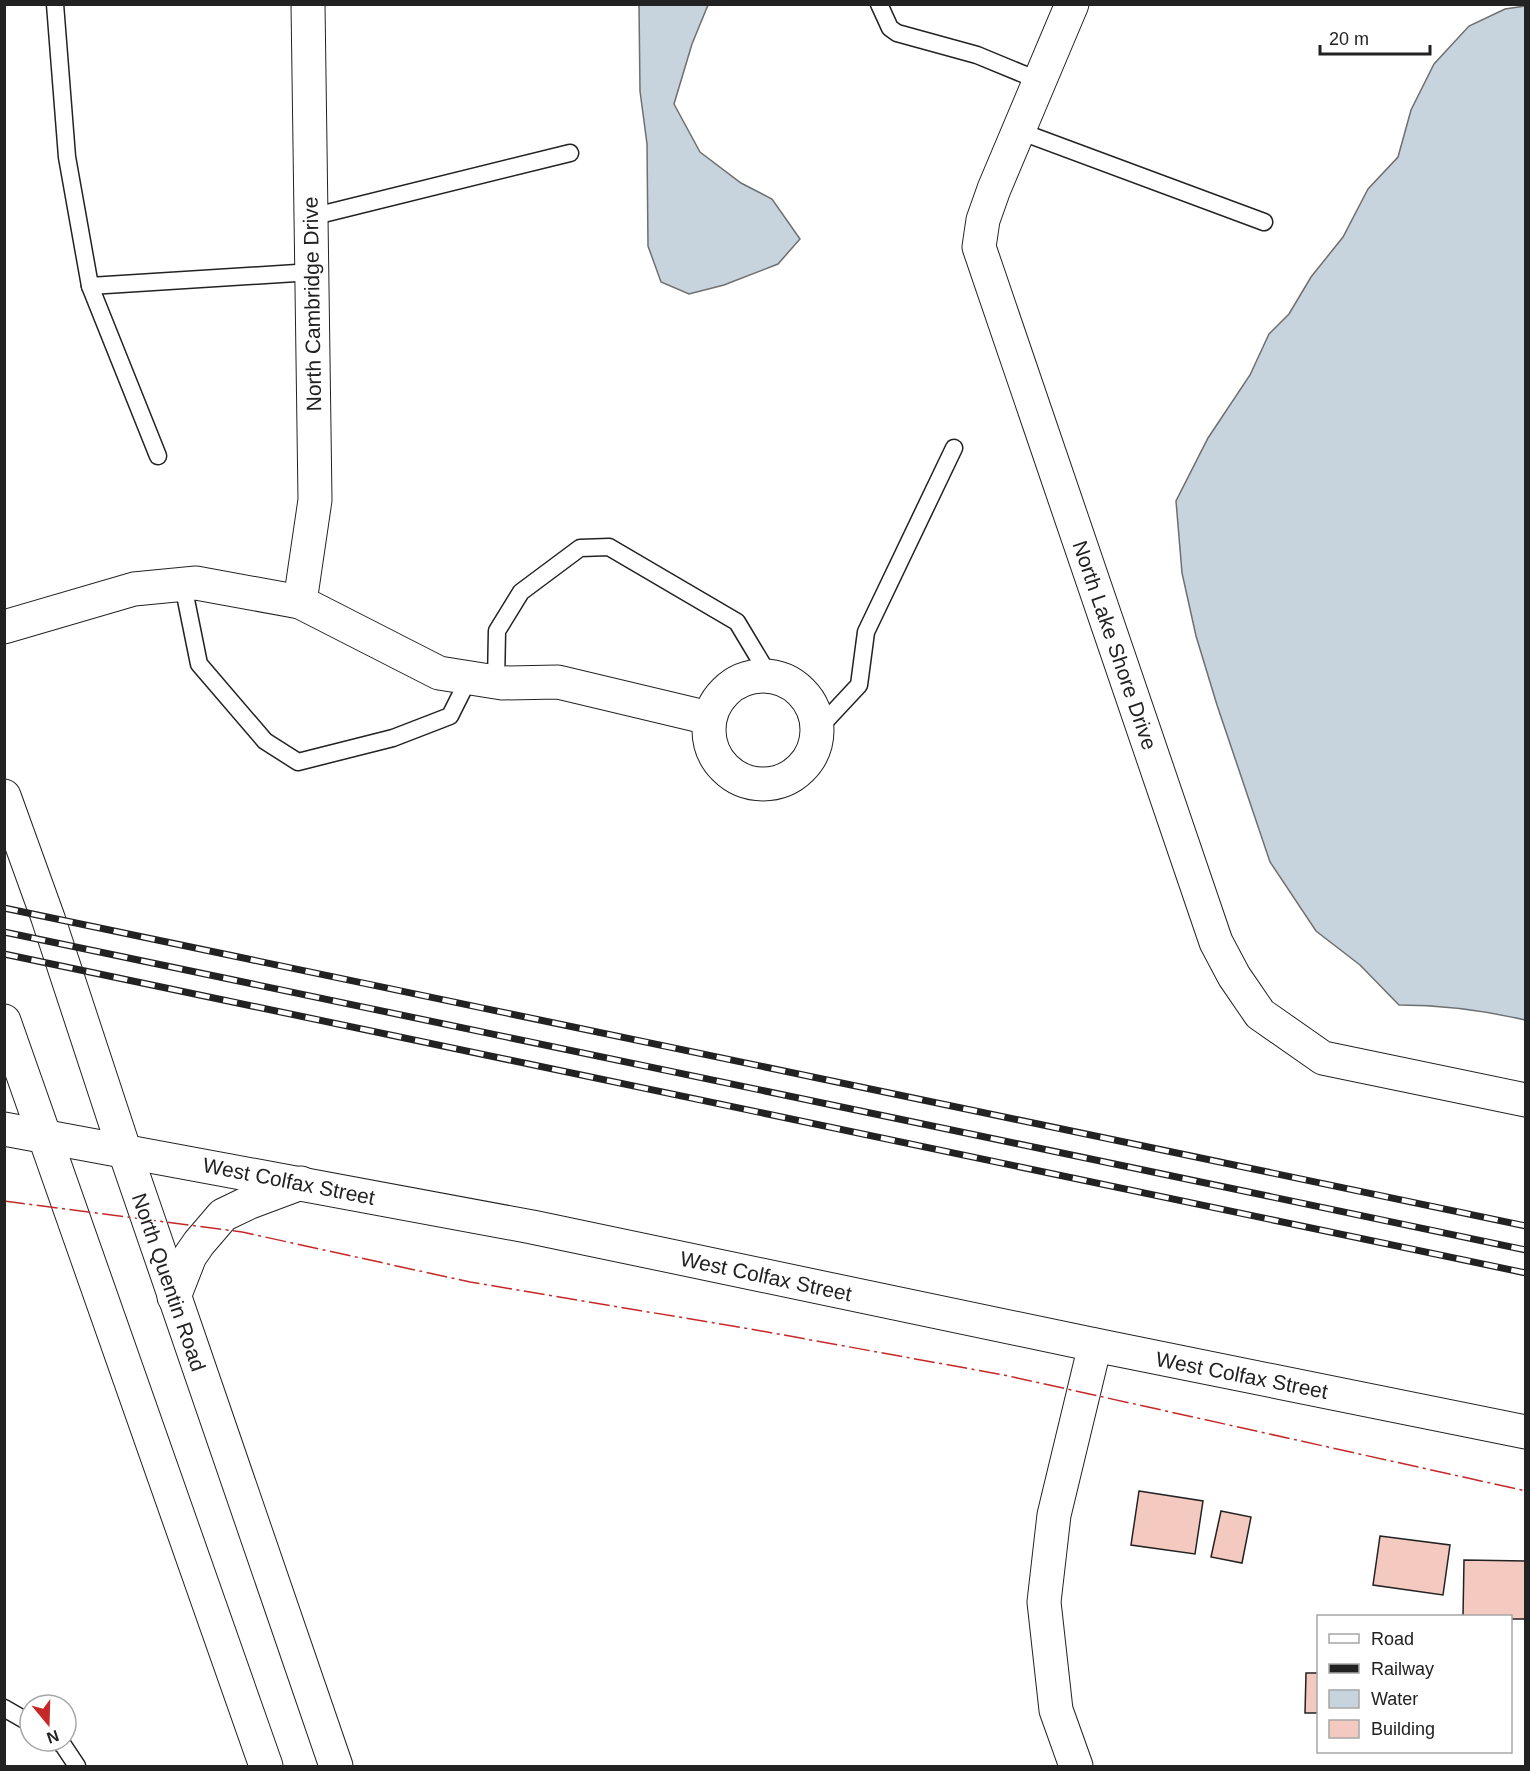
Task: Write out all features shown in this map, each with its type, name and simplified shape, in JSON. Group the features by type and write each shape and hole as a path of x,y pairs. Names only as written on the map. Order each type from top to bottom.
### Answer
{"street":[{"name":"North Cambridge Drive","path":"300,602 315,500 308,4"},
{"name":"North Lake Shore Drive","path":"1072,4 983,220 979,247 1216,942 1234,976 1260,1014 1323,1058 1526,1100"},
{"path":"4,627 134,589 196,583 300,602 439,673 483,680 558,681 709,718"},
{"path":"756,676 770,677 791,684 810,702 818,730 812,754 806,763 792,776 779,782 760,785 746,782 729,773 717,760 709,742 709,718 719,698 733,685 756,676"},
{"name":"North Quentin Road","path":"4,796 48,918 174,1297 336,1767"},
{"path":"4,1021 266,1767"},
{"name":"West Colfax Street","path":"4,1129 124,1149 532,1227 1095,1345 1526,1432"},
{"path":"174,1297 195,1250 223,1215 301,1183"},
{"path":"1076,1767 1056,1710 1044,1602 1054,1515 1095,1345"}],"lane":[{"path":"55,4 67,157 90,286 158,456"},
{"path":"879,4 890,28 897,33 977,55 1040,81"},
{"path":"1019,131 1264,222"},
{"path":"310,217 570,153"},
{"path":"90,286 312,272"},
{"path":"818,730 859,684 866,632 954,448"},
{"path":"183,585 199,664 265,741 298,762 393,738 450,716 483,680 497,631 521,592 580,548 609,547 737,622 770,677"},
{"path":"4,1708 18,1716"},
{"path":"68,1753 77,1767"}],"water":[{"path":"639,5 708,5 692,44 674,104 700,152 741,183 772,199 800,239 778,264 724,285 689,294 661,282 648,246 647,144 640,91"},
{"path":"1526,6 1525,1020 1463,1009 1399,1005 1360,965 1316,931 1270,862 1217,705 1196,636 1182,573 1176,501 1208,438 1250,375 1269,334 1289,314 1311,277 1343,237 1368,189 1398,157 1411,110 1434,64 1469,26 1505,9"}],"building":[{"path":"1139,1491 1203,1501 1195,1554 1131,1545"},
{"path":"1221,1511 1251,1517 1242,1563 1211,1557"},
{"path":"1380,1536 1450,1545 1443,1595 1373,1585"},
{"path":"1464,1560 1526,1561 1526,1619 1512,1619 1512,1615 1463,1615"},
{"path":"1306,1673 1317,1673 1317,1713 1305,1713"}],"railway":[{"path":"4,908 1526,1226"},
{"path":"4,932 1526,1250"},
{"path":"4,954 1526,1273"}],"power":[{"path":"4,1201 242,1232 470,1282 1004,1375 1526,1491"}]}
